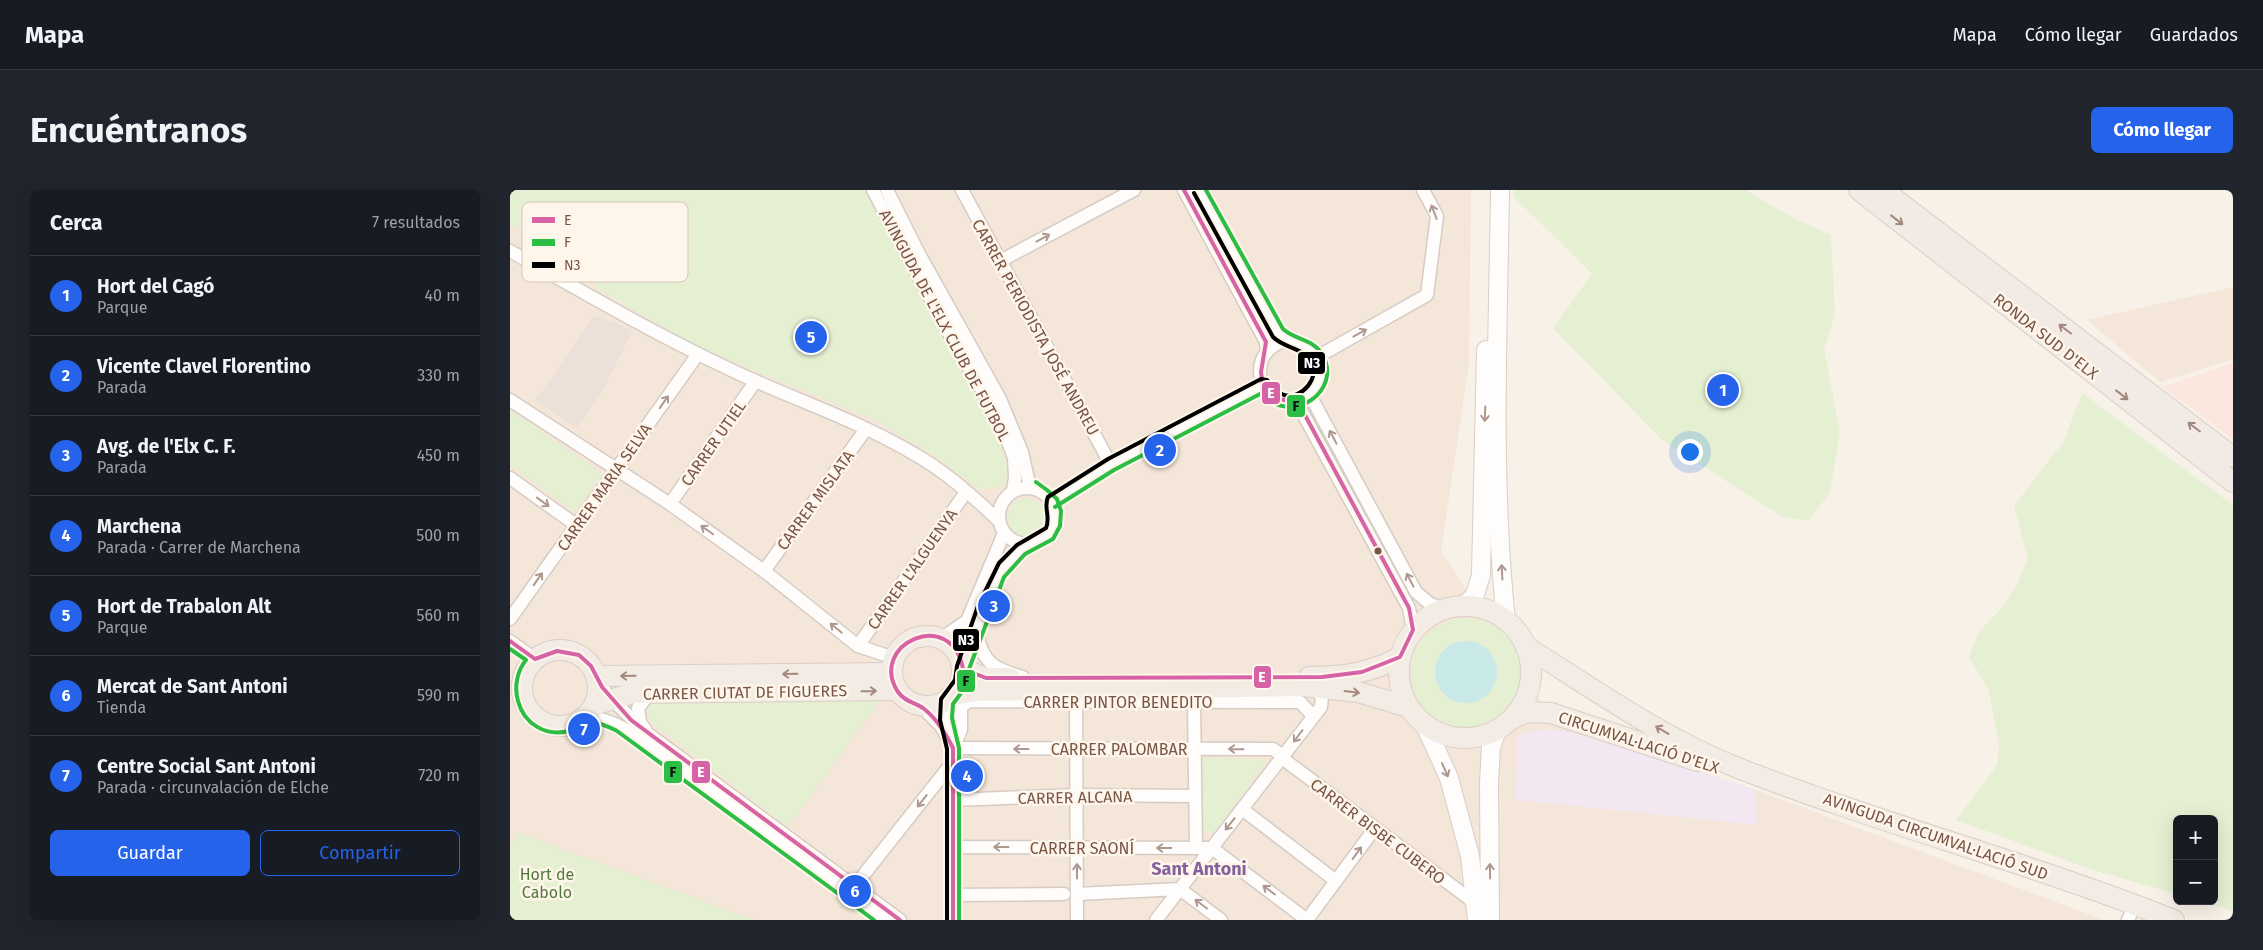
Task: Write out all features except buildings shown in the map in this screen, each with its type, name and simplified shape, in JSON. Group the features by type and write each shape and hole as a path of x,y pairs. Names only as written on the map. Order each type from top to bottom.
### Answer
{"highway":[{"name":"RONDA SUD D'ELX","path":"1859,190 2233,482"},
{"name":"RONDA SUD D'ELX","path":"1883,190 2233,457"}],"main road":[{"path":"1489,190 1480,575 1475,595 1455,607 1428,617 1413,630 1405,643 1400,657 1399,674 1401,691 1408,707 1425,725 1442,734 1460,738 1480,737 1505,724"},
{"path":"1500,190 1497,416 1500,524 1506,621"},
{"path":"1455,607 1486,610 1506,621 1517,632 1525,646 1530,664 1530,684 1524,702 1505,724 1491,747 1489,783 1490,920"},
{"path":"950,698 960,684 963,669 957,651 942,638 926,635 916,637 901,647 894,674 909,702 921,706 937,706 950,698 976,691 1304,686 1358,692 1408,707"},
{"path":"1525,646 1667,734 1736,771"},
{"path":"550,651 572,652 585,660 597,678 597,707 566,726 551,726 540,721 517,699 522,688 516,678 535,659 550,651"},
{"path":"963,669 986,678 1322,677 1370,670 1400,657"},
{"name":"CARRER CIUTAT DE FIGUERES","path":"597,678 894,674"},
{"name":"CARRER CIUTAT DE FIGUERES","path":"597,707 633,693 894,674"},
{"name":"CIRCUMVAL·LACIÓ D'ELX","path":"1505,724 1527,712 1551,713 1736,771"},
{"path":"1425,725 1449,778 1470,856 1476,912"},
{"name":"AVINGUDA CIRCUMVAL·LACIÓ SUD","path":"1736,771 1833,812 2134,915 2174,920"}],"street":[{"name":"AVINGUDA DE L'ELX CLUB DE FUTBOL","path":"873,190 942,321 1002,425 1014,458 1015,478 1012,491"},
{"name":"AVINGUDA DE L'ELX CLUB DE FUTBOL","path":"887,190 918,252 1000,399 1022,452 1028,479 1034,488"},
{"name":"CARRER PERIODISTA JOSÉ ANDREU","path":"962,190 1111,465"},
{"path":"1000,261 1134,190"},
{"path":"1184,190 1266,342 1267,352"},
{"path":"1199,190 1278,333 1285,341"},
{"path":"1317,356 1427,295 1438,216 1424,190"},
{"path":"510,251 522,258"},
{"path":"567,282 698,354 756,382 810,403 917,455 966,492 1002,527 1014,542 1028,544 1039,542 1048,535 1054,525 1055,513 1052,502 1044,493 1034,488 1023,488 1012,491 1003,501 999,510 1002,527 967,621 942,638"},
{"path":"1313,392 1305,398 1296,401 1283,401 1275,397 1263,386 1260,376 1260,366 1267,352 1273,346 1285,341 1304,344 1317,356 1320,366 1320,379 1313,392 1312,399 1416,592 1430,604 1455,607"},
{"name":"CARRER MARIA SELVA","path":"510,619 698,354"},
{"name":"CARRER UTIEL","path":"670,504 756,382"},
{"path":"1052,502 1111,465 1263,386"},
{"path":"510,400 670,504 764,571 894,674"},
{"path":"1296,401 1409,608 1413,630"},
{"name":"CARRER MISLATA","path":"764,571 866,429"},
{"path":"510,478 576,526"},
{"path":"966,492 1003,501"},
{"name":"CARRER L'ALGUENYA","path":"858,646 966,492"},
{"path":"963,669 998,574 1013,556 1028,544"},
{"path":"977,633 985,655 992,666 1023,677"},
{"path":"510,641 535,659"},
{"path":"1156,920 1321,707 1322,697 1316,690 1304,686"},
{"path":"647,733 640,722 638,708 650,693"},
{"path":"950,698 946,719 951,743 954,800 952,847 953,920"},
{"name":"CARRER PINTOR BENEDITO","path":"951,743 961,730 961,707 969,701 1300,702 1313,716"},
{"path":"1076,702 1076,848 1070,894 1077,920"},
{"path":"1194,702 1196,848"},
{"path":"921,706 941,726 951,743"},
{"path":"597,707 647,733 852,890 885,920"},
{"path":"597,707 598,718 614,722 630,732 852,890 900,920"},
{"name":"CARRER PALOMBAR","path":"951,743 1076,749 1273,749 1282,757"},
{"name":"CARRER BISBE CUBERO","path":"1282,757 1375,828 1476,912"},
{"path":"852,890 952,763"},
{"name":"CARRER ALCANA","path":"954,800 1076,795 1196,796"},
{"path":"1242,809 1336,881"},
{"path":"1212,848 1307,920 1375,828"},
{"name":"CARRER SAONÍ","path":"952,847 1212,848"},
{"path":"952,895 1070,894 1180,889 1221,920"}],"shaded area":[{"path":"510,190 1471,190 1469,363 1441,551 1557,725 1756,790 2104,920 510,920"},
{"path":"2233,287 2233,359 2160,382 2087,320"},
{"path":"594,316 633,330 604,388 576,428 536,400"},
{"path":"2233,363 2233,439 2162,387"},
{"path":"1549,729 1573,733 1661,758 1756,790 1757,825 1516,800 1517,737 1526,733"}],"green space":[{"path":"510,190 866,190 936,326 995,425 1007,468 1005,486 980,490 935,456 878,421 697,347 597,288 595,282 688,282 688,202 522,202 522,230 510,224"},
{"path":"1514,190 1746,190 1791,217 1831,235 1835,315 1824,349 1840,432 1830,493 1808,521 1781,516 1662,440 1553,328 1592,274 1514,197"},
{"path":"2082,393 2233,505 2233,911 2214,905 2218,905 2218,815 2173,815 2173,893 2090,869 1956,820 1997,765 1999,746 1989,690 1969,657 1979,632 2003,606 2017,585 2028,558 2014,506 2064,441"},
{"path":"510,410 603,474 575,512 510,465"},
{"path":"1027,498 1040,504 1046,517 1040,530 1027,536 1014,530 1008,517 1014,504"},
{"path":"1461,618 1478,619 1499,629 1513,646 1518,656 1520,667 1518,688 1502,712 1478,725 1465,727 1451,725 1438,720 1426,710 1415,693 1412,682 1412,661 1420,642 1435,628","holes":["1466,640 1481,644 1493,655 1458,703 1445,696 1436,683"]},
{"path":"881,698 788,827 650,721 646,707 656,699"},
{"path":"1199,757 1267,760 1215,832 1201,832"},
{"name":"Hort de Cabolo","path":"519,833 754,920 510,920 510,846"}],"water":[{"path":"1460,641 1472,641 1488,650 1495,660 1497,672 1495,684 1488,694 1472,703 1460,703 1449,698 1440,689 1435,678 1435,666 1440,655 1449,646"}],"transit line":[{"name":"E","path":"953,920 953,748 932,716 898,692 891,675 894,659 902,647 915,639 929,636 944,639 956,650 963,669 986,678 1322,677 1362,672 1400,657 1413,630 1409,608 1299,404 1277,398 1263,386 1261,372 1266,342 1184,190"},
{"name":"F","path":"1055,507 1114,470 1262,393 1274,403 1287,407 1300,406 1311,400 1320,391 1326,380 1327,367 1322,354 1314,345 1283,329 1206,190"},
{"name":"N3","path":"947,920 947,749 940,720 941,699 955,680 957,666 978,606 999,563 1017,545 1046,528 1048,497 1108,459 1261,379 1267,380 1281,394 1291,396 1303,391 1312,380 1314,374 1313,367 1308,357 1282,344 1273,337 1194,193"},
{"name":"F","path":"959,920 959,748 952,718 953,704 964,689 969,669 1004,577 1025,554 1053,539 1060,526 1061,511 1057,499 1036,482"},
{"name":"E","path":"510,641 535,659 557,651 579,655 591,666 602,687 631,720 900,920"},
{"name":"F","path":"510,649 526,660 518,674 516,690 521,709 525,716 537,727 552,732 560,732 569,731 588,723 594,723 617,731 874,920"}],"place":[{"name":"Hort de Trabalon Alt","path":"811,337"},
{"name":"Hort del Cagó","path":"1723,390"},
{"name":"Vicente Clavel Florentino","path":"1160,450"},
{"name":"Avg. de l'Elx C. F.","path":"994,606"},
{"name":"Centre Social Sant Antoni","path":"584,729"},
{"name":"Marchena","path":"967,776"},
{"name":"Mercat de Sant Antoni","path":"855,891"}],"district":[{"name":"Sant Antoni","path":"1199,869"}]}
